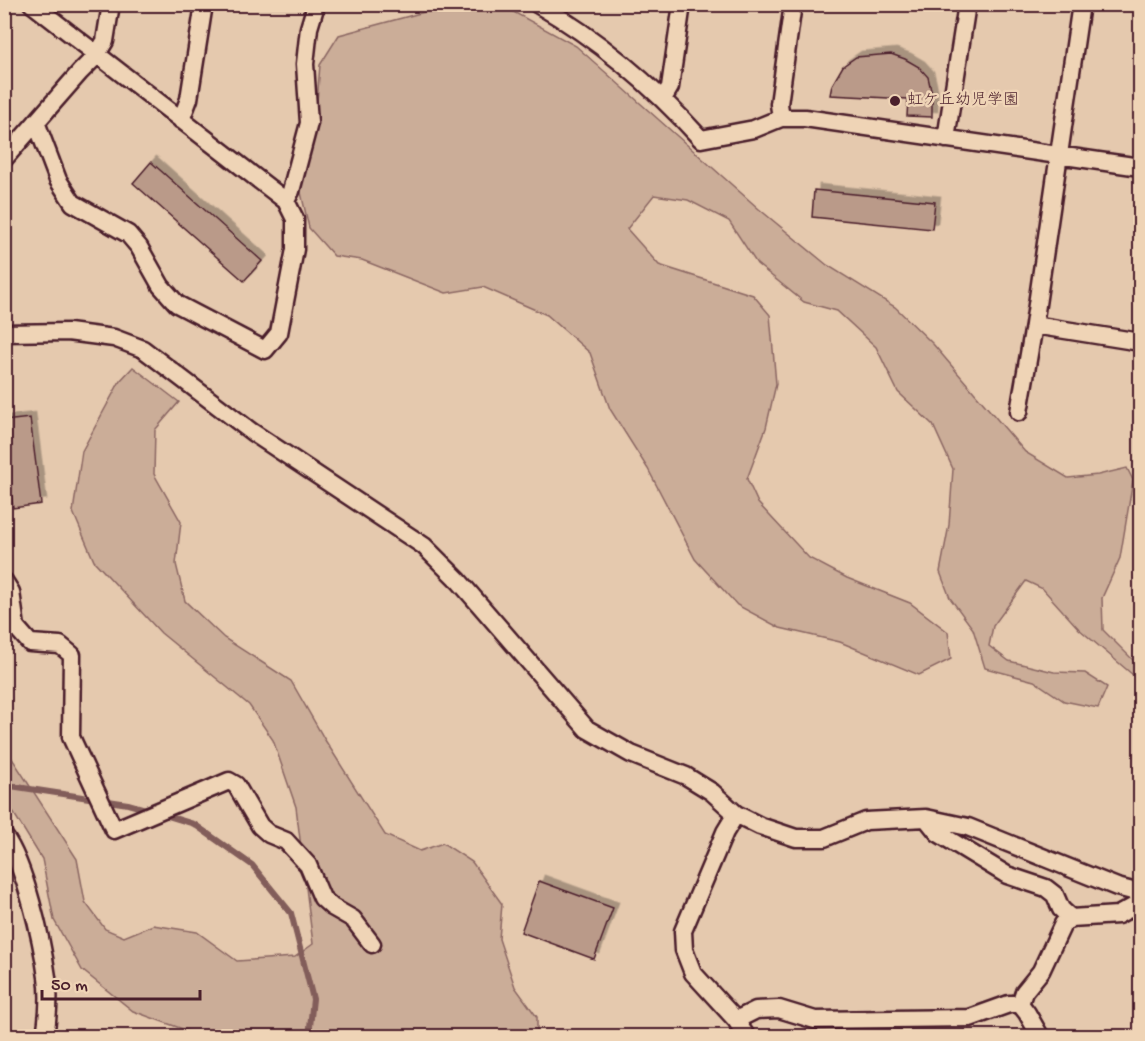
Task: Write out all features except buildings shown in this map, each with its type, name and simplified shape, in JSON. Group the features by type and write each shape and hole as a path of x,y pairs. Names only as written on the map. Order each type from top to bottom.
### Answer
{"street":[{"path":"32,4 96,56 286,201 295,219 295,249 279,333 265,350 177,304 161,286 139,247 128,234 73,203 58,180 36,122"},
{"path":"4,159 96,56 105,41 111,4"},
{"path":"181,120 189,99 204,4"},
{"path":"537,4 560,17 616,59 663,99 700,139 754,129 781,118 805,118 1140,167"},
{"path":"663,99 670,87 682,4"},
{"path":"781,118 779,104 793,4"},
{"path":"946,139 967,4"},
{"path":"1019,412 1081,4"},
{"path":"286,201 291,191 309,123 305,64 312,6"},
{"path":"1034,325 1140,342"},
{"path":"4,333 68,332 114,338 143,349 252,432 424,546 459,581 587,729 631,754 686,776 712,792 736,814 760,826 796,838 824,838 866,821 926,818 968,827 1117,887 1140,893"},
{"path":"4,581 11,592 16,627 30,643 60,645 72,655 71,737 114,830 229,782 236,785 260,826 269,834 286,841 308,865 322,898 353,920 372,944"},
{"path":"736,814 725,832 683,931 684,950 693,973 736,1020 747,1036"},
{"path":"926,818 938,833 1007,875 1046,888 1055,895 1061,909 1071,918"},
{"path":"4,836 11,845 31,900 47,978 48,1017 45,1036"},
{"path":"1020,1004 1024,992 1041,971 1063,924 1071,918 1118,915 1140,903"},
{"path":"736,1020 756,1010 778,1009 815,1020 970,1018 1009,1004 1020,1004"},
{"path":"1020,1004 1040,1036"}],"shaded area":[{"path":"499,4 576,46 759,209 827,265 895,307 933,344 1025,452 1068,478 1098,475 1127,468 1133,480 1120,558 1102,598 1103,630 1140,665 1140,681 1079,629 1043,589 1026,581 993,626 989,646 1009,661 1054,672 1085,673 1107,687 1098,708 1064,701 1034,681 985,668 973,629 950,598 940,572 949,525 953,469 933,425 898,392 876,347 837,311 804,302 757,264 729,221 688,200 654,195 627,229 659,265 753,295 770,315 776,384 766,428 747,479 758,503 809,558 847,578 910,603 948,632 951,659 919,675 840,642 780,628 737,605 695,559 648,469 610,409 590,353 547,315 483,287 446,293 362,260 334,256 309,228 300,188 315,126 320,65 339,35 450,5"},
{"path":"133,367 179,402 155,430 154,474 181,522 176,564 185,601 224,638 291,681 385,835 420,851 443,843 472,862 502,904 499,939 515,987 537,1017 537,1036 202,1036 133,1011 82,970 54,920 42,859 5,799 4,746 77,859 85,902 105,929 124,937 153,925 197,932 237,961 295,957 313,944 296,807 273,740 249,705 161,633 94,561 73,512 82,451 120,381"}],"waterway":[{"path":"4,785 128,804 149,810"},
{"path":"161,814 194,824 252,865 291,913 313,999 309,1036"}],"place":[{"name":"虹ケ丘幼児学園","path":"895,101"}]}
